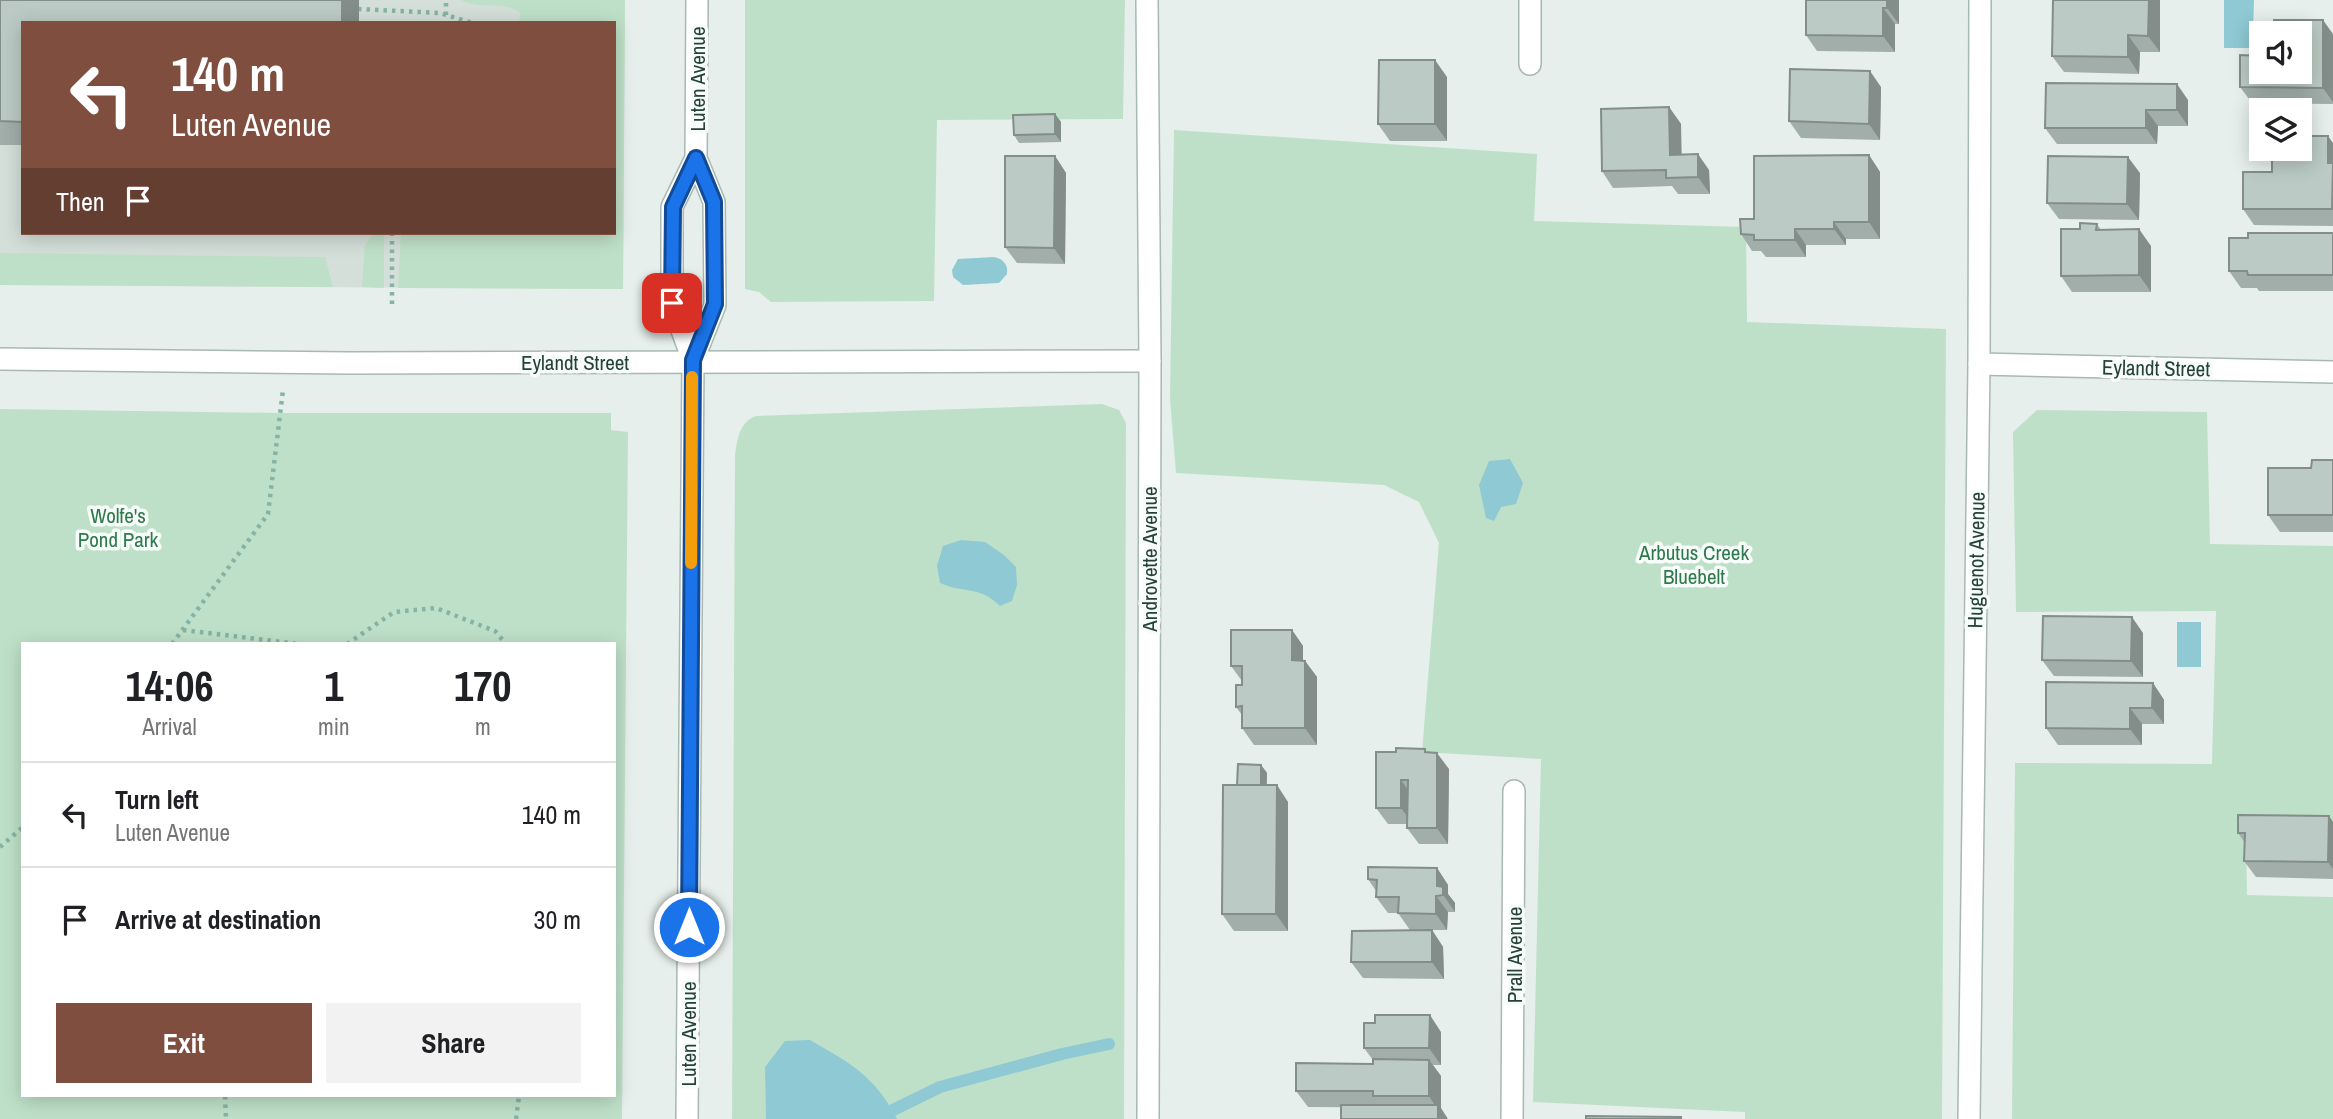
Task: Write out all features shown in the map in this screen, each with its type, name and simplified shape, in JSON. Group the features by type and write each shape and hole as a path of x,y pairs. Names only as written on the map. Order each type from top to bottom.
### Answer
{"street":[{"name":"Luten Avenue","path":"693,360 715,304 714,202 696,158 697,0"},
{"name":"Androvette Avenue","path":"1147,0 1150,360 1148,1119"},
{"path":"1530,0 1530,64"},
{"name":"Huguenot Avenue","path":"1969,1119 1979,364 1980,0"},
{"name":"Luten Avenue","path":"687,1119 693,360 672,303 673,207 696,158"},
{"name":"Eylandt Street","path":"0,359 286,362 1150,360"},
{"name":"Eylandt Street","path":"1979,364 2333,372"},
{"name":"Prall Avenue","path":"1512,1119 1514,791"}],"path":[{"path":"446,0 446,15"},
{"path":"358,9 446,15 466,21"},
{"path":"392,235 392,304"},
{"path":"174,642 268,514 286,362"},
{"path":"350,642 394,612 436,608 495,631 504,642"},
{"path":"183,630 282,642"},
{"path":"0,846 21,829"},
{"path":"225,1097 226,1119"},
{"path":"516,1119 519,1097"}],"shaded area":[{"path":"0,0 625,0 623,289 0,285"}],"green space":[{"path":"461,0 625,0 623,289 398,288 401,235 616,235 616,21 519,21 520,13 514,9"},
{"path":"745,0 1125,0 1123,119 937,120 934,301 771,302 759,292 745,289"},
{"name":"Arbutus Creek Bluebelt","path":"1174,130 1537,154 1534,221 1746,227 1747,322 1946,329 1942,1119 1745,1119 1745,1112 1533,1102 1541,759 1422,752 1439,543 1419,502 1384,485 1176,473 1170,399"},
{"path":"372,235 384,235 384,288 362,287 365,246"},
{"path":"0,253 325,257 333,287 0,285"},
{"path":"1102,404 1119,410 1126,423 1124,1119 732,1119 735,456 742,427 756,416"},
{"name":"Wolfe's Pond Park","path":"0,409 281,413 611,413 611,430 628,432 622,1119 0,1119"},
{"path":"2037,410 2207,412 2210,544 2333,546 2333,830 2246,833 2247,895 2333,897 2333,1119 2012,1119 2015,763 2212,764 2216,611 2016,612 2013,432"}],"water":[{"path":"2224,0 2254,0 2253,21 2249,21 2249,48 2224,48"},
{"path":"994,257 1003,261 1007,268 1007,274 999,283 963,285 953,277 952,270 958,259"},
{"path":"1510,459 1523,483 1516,504 1501,507 1494,521 1486,518 1479,485 1489,461"},
{"path":"961,540 985,542 1016,567 1017,585 1012,601 1000,606 978,592 940,583 937,566 943,546"},
{"path":"2177,622 2201,622 2201,667 2177,667"},
{"path":"810,1040 849,1064 870,1081 889,1104 897,1119 766,1119 765,1067 785,1041"}],"building":[{"path":"0,0 342,0 342,21 21,21 21,122 0,121"},
{"path":"1806,0 1887,0 1887,8 1883,8 1883,36 1806,35"},
{"path":"2053,0 2149,0 2148,36 2128,35 2128,57 2052,56"},
{"path":"2323,20 2323,88 2240,87 2240,55 2249,55 2249,84 2312,84 2312,21 2274,21"},
{"path":"1379,60 1435,60 1435,124 1378,124"},
{"path":"1790,69 1870,71 1869,124 1789,121"},
{"path":"2046,83 2177,84 2177,110 2146,110 2146,128 2045,128"},
{"path":"1669,107 1670,155 1698,154 1698,177 1666,178 1666,170 1602,171 1601,109"},
{"path":"1055,114 1055,134 1014,135 1013,115"},
{"path":"2312,136 2328,136 2328,163 2333,163 2332,209 2243,209 2243,172 2272,172 2272,161 2312,161"},
{"path":"1869,155 1869,222 1834,222 1834,229 1795,229 1795,240 1754,240 1754,235 1741,234 1740,219 1754,219 1754,156"},
{"path":"1005,156 1055,156 1054,248 1005,247"},
{"path":"2048,156 2128,157 2127,204 2047,203"},
{"path":"2080,223 2097,224 2096,230 2139,229 2139,275 2061,276 2061,229 2080,229"},
{"path":"2248,233 2333,233 2333,275 2248,275 2247,271 2229,271 2229,238 2248,238"},
{"path":"2312,460 2333,460 2333,515 2268,515 2268,468 2311,468"},
{"path":"2043,616 2132,617 2131,661 2042,660"},
{"path":"1231,630 1292,630 1292,660 1305,661 1305,728 1242,728 1242,706 1236,707 1236,685 1242,685 1242,666 1231,666"},
{"path":"2046,682 2153,683 2152,708 2130,708 2130,729 2046,728"},
{"path":"1396,748 1425,749 1425,752 1437,753 1437,828 1407,828 1408,780 1401,780 1401,808 1376,808 1376,752 1396,752"},
{"path":"1238,764 1261,765 1261,785 1237,785"},
{"path":"1223,785 1277,785 1276,914 1222,914"},
{"path":"2238,815 2329,816 2328,862 2244,861 2245,833 2238,833"},
{"path":"1368,867 1437,868 1437,886 1443,887 1443,895 1436,896 1436,914 1398,913 1399,897 1376,897 1377,880 1368,879"},
{"path":"1432,930 1432,962 1351,962 1352,931"},
{"path":"1375,1015 1430,1015 1429,1048 1364,1048 1364,1023 1375,1023"},
{"path":"1373,1059 1429,1060 1429,1096 1373,1096 1373,1091 1296,1091 1296,1063 1373,1064"},
{"path":"1341,1105 1438,1105 1438,1119 1341,1119"},
{"path":"1586,1116 1681,1117 1681,1119 1586,1119"}],"waterway":[{"path":"893,1110 940,1087 1109,1044"}],"slow traffic":[{"path":"691,563 692,377"}],"route":[{"path":"672,303 673,207 696,158 714,202 715,304 693,360 689,927"}]}
